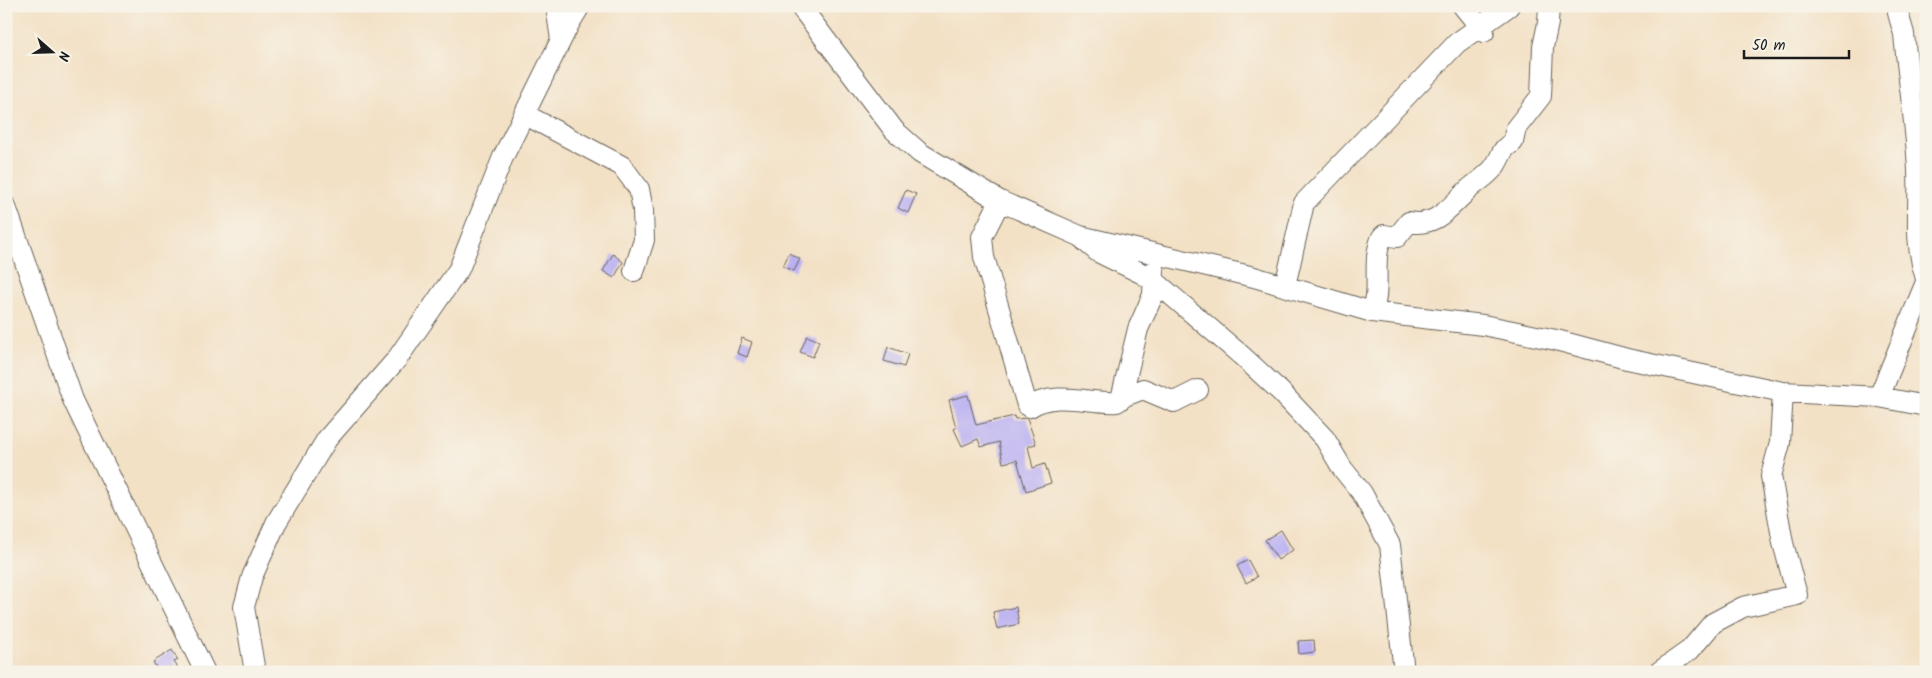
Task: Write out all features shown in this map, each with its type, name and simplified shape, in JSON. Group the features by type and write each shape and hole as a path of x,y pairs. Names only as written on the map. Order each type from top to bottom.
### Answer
{"street":[{"path":"556,6 561,40"},
{"path":"256,672 244,607 252,577 276,523 327,439 396,359 459,269 503,157 580,6"},
{"path":"800,6 894,130 920,153 1000,201 1080,236 1285,286 1372,312 1483,325 1783,392 1879,397 1926,406"},
{"path":"1463,6 1482,29"},
{"path":"1285,286 1304,203 1457,43 1482,29 1509,6"},
{"path":"1372,312 1377,302 1377,267 1382,237 1384,235 1398,237 1409,222 1422,225 1448,212 1466,191 1484,178 1496,165 1503,148 1513,142 1516,128 1541,96 1543,46 1548,23 1549,6"},
{"path":"1879,397 1926,281 1920,260 1916,230 1922,217 1904,34 1898,13 1900,6"},
{"path":"524,114 622,166 639,189 643,210 644,240 634,271"},
{"path":"1000,201 982,237 984,257 1027,405 1030,407 1046,399 1117,402 1143,389 1174,402 1198,390"},
{"path":"7,212 73,400 205,672"},
{"path":"1080,236 1098,252 1153,281 1281,392 1325,439 1342,468 1362,493 1390,545 1404,672"},
{"path":"1122,399 1140,324 1153,295 1155,267 1162,256"},
{"path":"1659,672 1690,650 1713,623 1743,607 1797,595 1783,543 1771,476 1780,443 1783,392"}],"building":[{"path":"906,190 916,194 908,213 898,208"},
{"path":"789,253 800,259 794,271 783,266"},
{"path":"613,254 623,262 614,278 603,271"},
{"path":"807,336 819,341 813,357 800,352"},
{"path":"742,338 752,342 747,357 737,353"},
{"path":"888,347 908,354 904,367 884,361"},
{"path":"968,395 976,425 1014,416 1015,419 1027,418 1036,444 1028,446 1033,468 1045,464 1051,483 1026,491 1017,460 1003,463 999,442 981,447 978,439 962,446 954,429 956,428 949,400"},
{"path":"1281,530 1293,550 1278,560 1265,540"},
{"path":"1248,560 1257,577 1246,583 1237,566"},
{"path":"1016,607 1019,624 997,629 993,612"},
{"path":"1314,640 1315,652 1299,654 1298,641"},
{"path":"172,650 178,660 174,662 181,672 159,672 153,662"}]}
